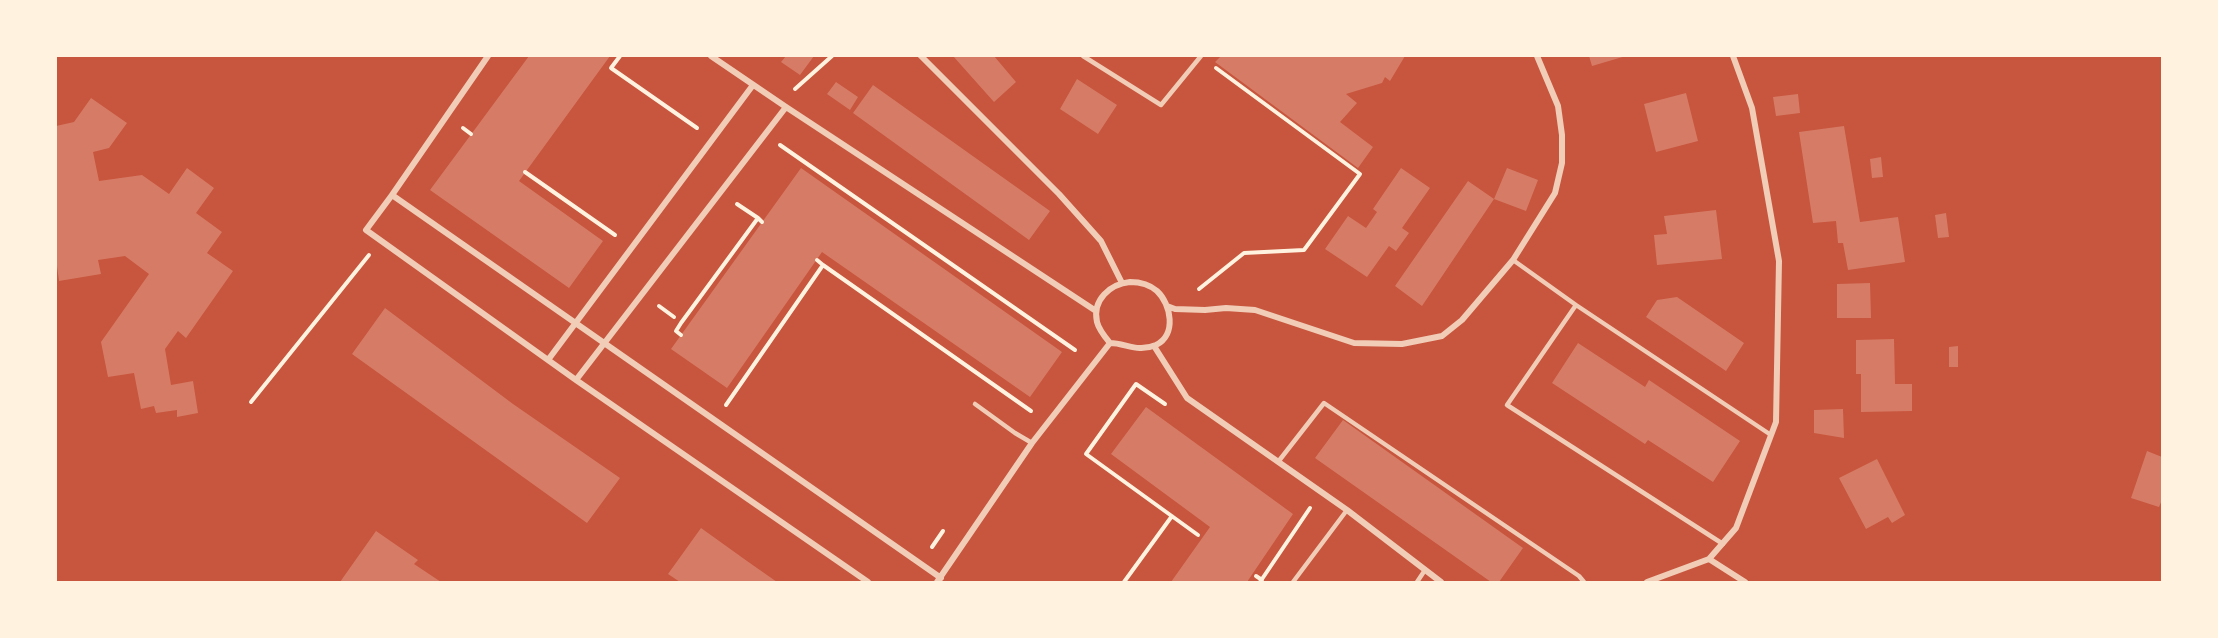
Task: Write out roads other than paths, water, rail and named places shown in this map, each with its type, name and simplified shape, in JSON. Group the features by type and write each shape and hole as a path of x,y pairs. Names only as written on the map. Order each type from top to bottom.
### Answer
{"street":[{"path":"489,56 366,230 576,380 868,582"},
{"path":"711,56 1096,311"},
{"path":"921,56 1066,202 1101,241 1122,283"},
{"path":"1167,306 1175,309 1255,310 1353,343 1402,344 1442,336 1462,320 1513,260 1555,193 1563,163 1563,135 1558,106 1537,56"},
{"path":"1647,582 1709,559 1736,528 1776,422 1779,261 1752,108 1733,56"},
{"path":"548,360 753,85"},
{"path":"576,380 786,107"},
{"path":"392,195 939,580 1032,443 1110,343"},
{"path":"1140,282 1148,285 1158,292 1167,306 1169,327 1164,340 1155,346 1133,349 1110,343 1100,330 1096,311 1104,294 1111,287 1122,283 1140,282"},
{"path":"1155,346 1187,398 1347,510 1441,582"},
{"path":"1709,559 1745,582"}],"lane":[{"path":"1083,56 1161,105 1201,56"},
{"path":"1513,260 1576,305 1772,435"},
{"path":"1576,305 1507,405 1723,544"},
{"path":"1278,462 1324,402 1580,576 1584,582"},
{"path":"975,404 1032,443"},
{"path":"1293,582 1347,510"},
{"path":"1417,582 1425,570"}]}
